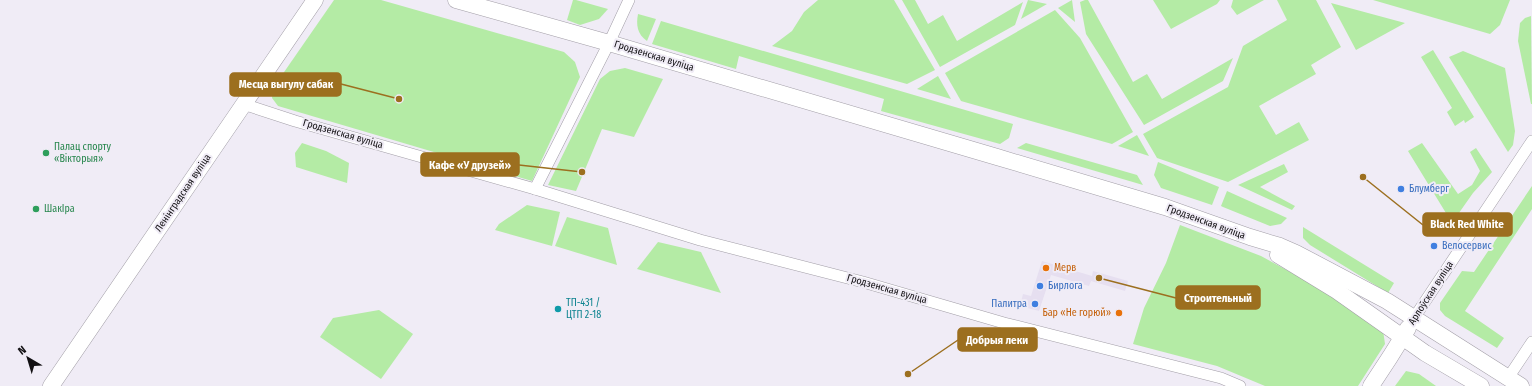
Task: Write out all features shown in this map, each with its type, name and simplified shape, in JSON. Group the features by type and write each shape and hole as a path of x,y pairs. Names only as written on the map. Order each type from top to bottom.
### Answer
{"main road":[{"name":"Ленінградская вуліца","path":"51,386 314,0"},
{"name":"Гродзенская вуліца","path":"456,0 609,43 1165,207 1280,246 1387,301 1514,382"},
{"name":"Гродзенская вуліца","path":"1250,237 1337,290 1425,353 1481,386"},
{"name":"Арлоўская вуліца","path":"1371,386 1414,318"}],"street":[{"path":"609,43 629,0"},
{"name":"Гродзенская вуліца","path":"536,190 609,43"},
{"name":"Гродзенская вуліца","path":"243,104 295,121 536,190 700,240 863,282 1004,323 1221,378 1240,386"},
{"name":"Арлоўская вуліца","path":"1414,318 1532,141"},
{"path":"1514,382 1532,342"}],"shaded area":[{"path":"1042,261 1092,276 1093,271 1128,281 1125,291 1091,281 1089,286 1051,275 1039,311 1020,306 1023,294 1031,296"}],"green space":[{"path":"334,0 381,0 564,52 575,62 580,77 532,181 278,106 272,98 273,88"},
{"path":"573,0 608,9 599,19 580,25 567,20"},
{"path":"818,0 894,0 935,70 907,84 772,46 792,31 804,12"},
{"path":"902,0 915,0 928,24 943,15 957,41 1023,2 1015,25 940,67"},
{"path":"1028,0 1047,4 1021,19"},
{"path":"1072,0 1075,22 1058,8"},
{"path":"1088,0 1133,82 1147,74 1162,99 1233,58 1223,81 1144,125 1086,34 1080,2"},
{"path":"1153,0 1220,0 1217,4 1171,29"},
{"path":"1233,0 1264,0 1237,15 1231,7"},
{"path":"1277,0 1316,0 1341,47 1311,65 1316,74 1259,106 1276,135 1299,122 1309,140 1228,182 1157,158 1143,134 1228,87 1243,46 1287,20"},
{"path":"1373,0 1510,0 1500,25 1490,34"},
{"path":"1331,3 1405,23 1356,50"},
{"path":"1055,10 1080,38 1133,132 1112,144 961,101 945,73"},
{"path":"638,14 656,19 647,41 638,29"},
{"path":"1531,16 1532,104 1518,41 1520,23 1525,18"},
{"path":"661,21 1013,124 1009,138 1000,144 881,111 884,99 739,56 736,69 652,44"},
{"path":"1433,50 1474,117 1465,123 1464,120 1455,126 1447,112 1452,108 1421,57"},
{"path":"1463,51 1505,68 1515,131 1513,145 1508,152 1449,57"},
{"path":"625,68 663,79 634,137 602,129 576,191 548,185 600,79 610,71"},
{"path":"938,76 951,99 917,89"},
{"path":"1137,135 1149,156 1118,146"},
{"path":"302,143 326,151 349,163 347,183 296,167 295,153"},
{"path":"1026,143 1137,175 1143,185 1017,148"},
{"path":"1422,143 1458,194 1472,185 1480,171 1470,152 1476,148 1492,172 1473,193 1454,220 1449,218 1408,151"},
{"path":"1158,162 1219,187 1212,205 1161,188 1154,175"},
{"path":"1284,164 1288,172 1260,187 1295,206 1292,210 1238,185"},
{"path":"1532,186 1532,209 1465,311 1504,338 1497,348 1445,316 1440,310 1440,303 1462,271 1474,272"},
{"path":"1227,191 1287,218 1281,224 1270,226 1223,207 1221,206"},
{"path":"527,205 560,212 552,246 495,230 499,224"},
{"path":"567,217 608,228 617,265 555,246"},
{"path":"1180,225 1261,256 1318,287 1383,330 1385,344 1358,386 1265,386 1217,366 1133,344 1144,308 1166,263"},
{"path":"1303,227 1394,283 1388,293 1310,245 1303,238"},
{"path":"658,242 701,252 721,293 637,269"},
{"path":"379,310 413,334 381,379 320,337 333,318"},
{"path":"1406,371 1419,374 1436,386 1395,386"}],"place":[{"name":"Месца выгулу сабак","path":"399,99"},
{"name":"Палац спорту «Вікторыя»","path":"46,153"},
{"name":"Кафе «У друзей»","path":"582,172"},
{"name":"Black Red White","path":"1363,177"},
{"name":"Блумберг","path":"1401,189"},
{"name":"ШакІра","path":"36,209"},
{"name":"Велосервис","path":"1434,246"},
{"name":"Мерв","path":"1046,268"},
{"name":"Строительный","path":"1099,278"},
{"name":"Бирлога","path":"1040,286"},
{"name":"Палитра","path":"1035,304"},
{"name":"ТП-431 / ЦТП 2-18","path":"558,309"},
{"name":"Бар «Не горюй»","path":"1119,313"},
{"name":"Добрыя леки","path":"908,374"}]}
